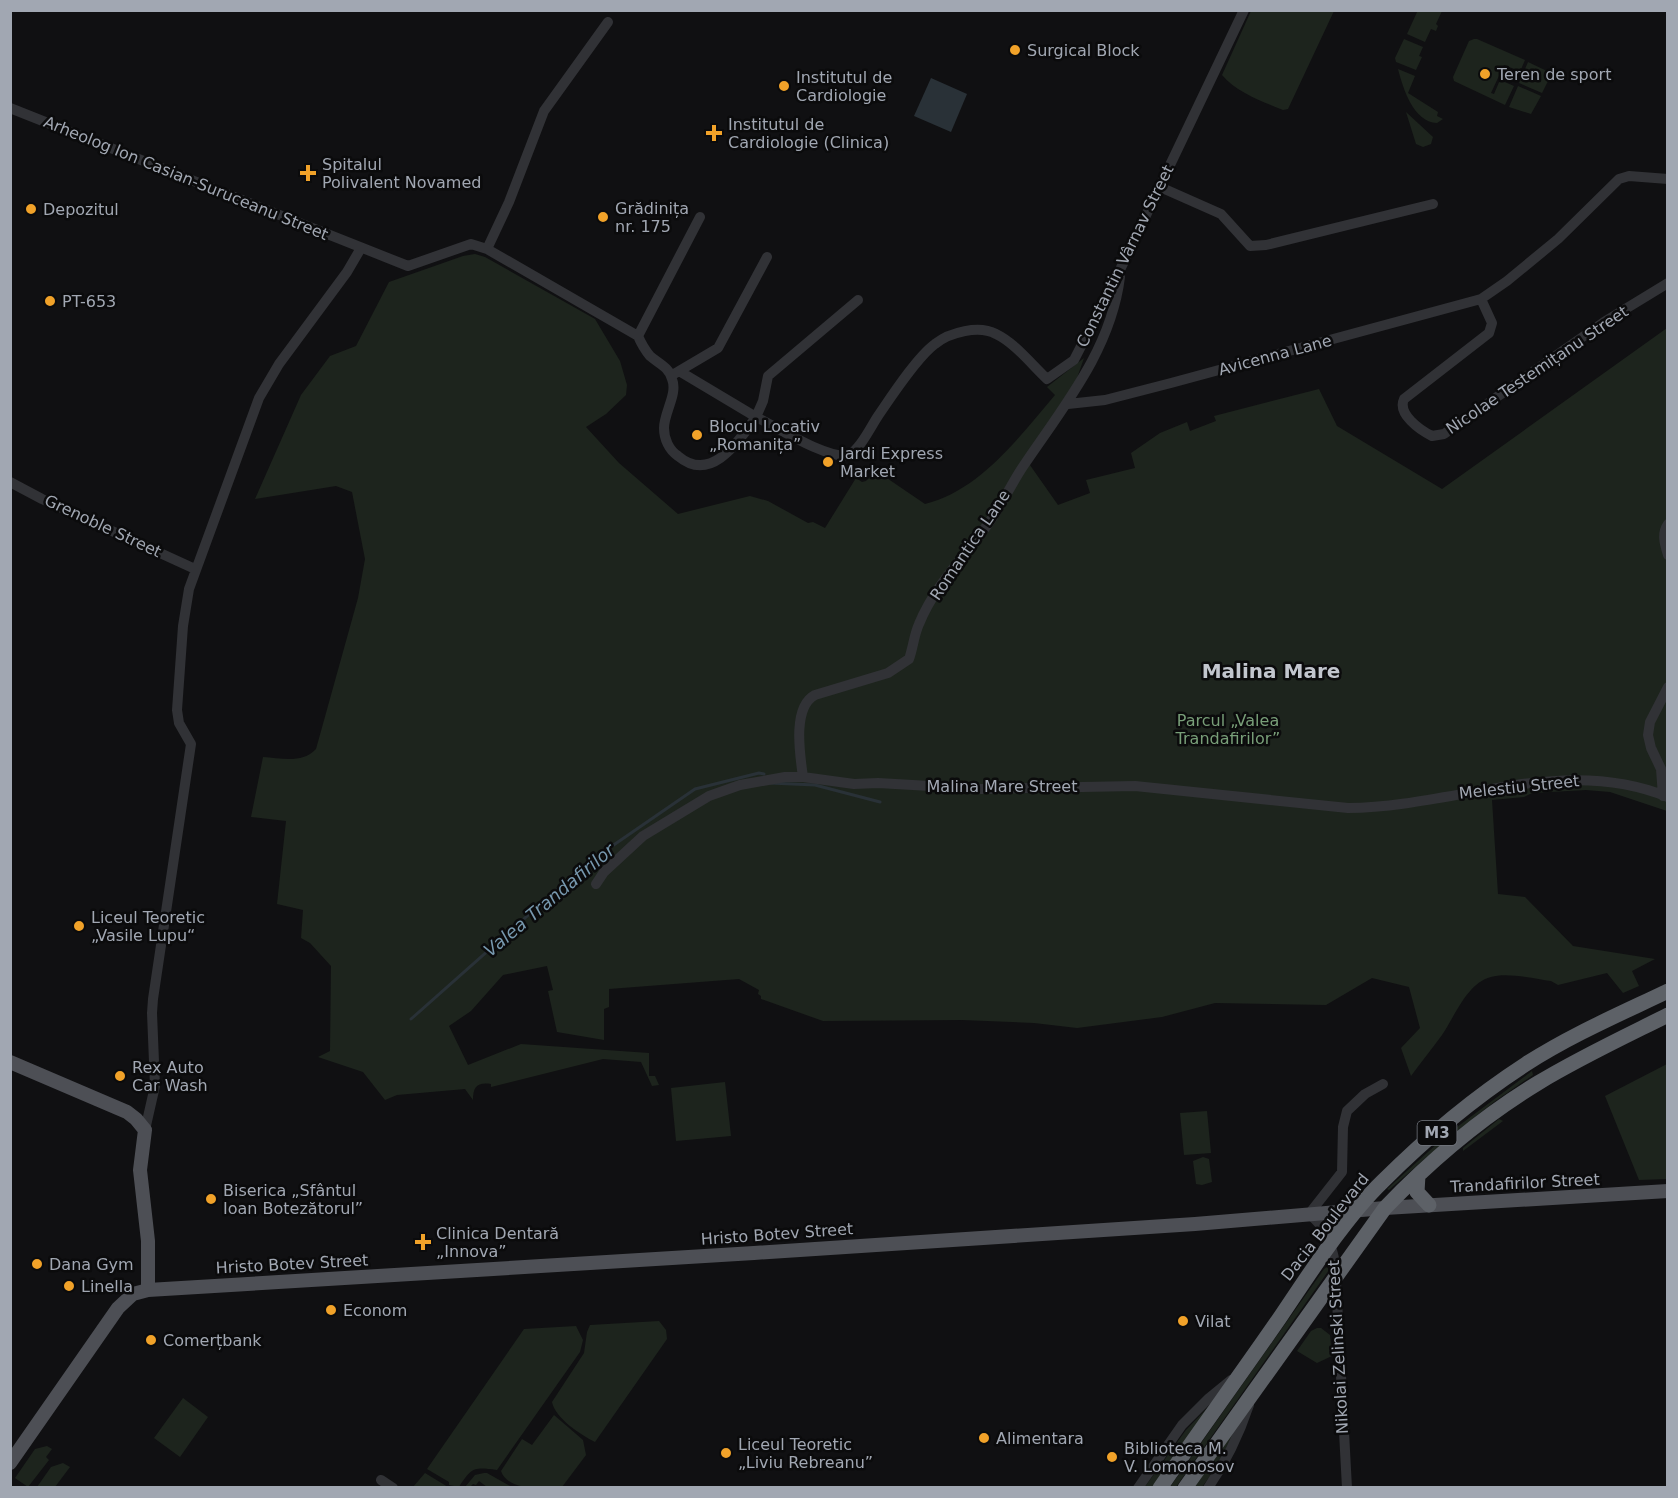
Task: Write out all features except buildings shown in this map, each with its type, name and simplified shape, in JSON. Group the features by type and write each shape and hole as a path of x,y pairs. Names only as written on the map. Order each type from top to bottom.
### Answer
{"highway":[{"name":"Dacia Boulevard","path":"1160,1488 1331,1245 1381,1182 1428,1139 1525,1065 1594,1027 1668,991"},
{"name":"M3","path":"1185,1488 1385,1208 1418,1175 1464,1136 1536,1084 1668,1015"},
{"path":"1418,1175 1418,1192 1424,1202 1429,1205"}],"main road":[{"path":"10,1062 127,1112 145,1130 140,1170 148,1254 148,1290 133,1294 118,1308 10,1463"},
{"name":"Trandafirilor Street","path":"1385,1208 1668,1191"},
{"name":"Hristo Botev Street","path":"148,1290 1195,1224 1385,1208"}],"street":[{"name":"Constantin Vârnav Street","path":"756,417 814,446 848,456 856,449 889,399 924,355 942,339 973,330 985,330 997,334 1047,379 1074,360 1121,268 1244,10"},
{"path":"608,22 544,111 509,202 487,249 638,336 649,354 664,366 756,417"},
{"name":"Arheolog Ion Casian-Suruceanu Street","path":"10,108 408,266 471,244 487,249"},
{"path":"1481,298 1507,281 1558,239 1619,179 1629,176 1668,179"},
{"path":"1160,187 1221,214 1250,246 1266,245 1433,204"},
{"path":"638,336 700,217"},
{"path":"145,1130 155,1086 153,999 190,744 179,723 177,710 184,614 195,569 259,398 279,364 362,248"},
{"path":"675,373 718,348 767,257"},
{"name":"Romantica Lane","path":"803,777 800,749 801,716 806,702 815,695 888,673 909,659 918,625 939,587 995,514 1011,485 1083,379 1118,294 1121,268"},
{"name":"Nicolae Testemițanu Street","path":"1481,298 1492,323 1489,333 1404,399 1402,403 1410,419 1432,436 1444,434 1604,322 1668,283"},
{"name":"Avicenna Lane","path":"1068,404 1105,400 1481,298"},
{"path":"675,373 664,435 670,449 686,462 694,466 713,464 722,459 756,417 763,401 768,376 858,300"},
{"name":"Grenoble Street","path":"10,482 195,569"},
{"path":"1668,524 1664,530 1664,536 1668,555"},
{"path":"1665,796 1661,769 1651,748 1648,735 1650,722 1668,687"},
{"name":"Malina Mare Street","path":"596,884 604,872 643,836 708,796 740,785 769,779 803,777 854,784 878,783 982,789 1135,786 1348,808 1372,807 1441,796"},
{"name":"Melestiu Street","path":"1441,796 1506,786 1585,779 1620,783 1665,796"},
{"path":"1309,1214 1342,1172 1342,1127 1347,1111 1365,1094 1383,1084"},
{"name":"Nikolai Zelinski Street","path":"1309,1214 1318,1221 1331,1245 1336,1277 1347,1488"},
{"path":"1138,1488 1182,1425 1209,1398 1241,1372"},
{"path":"1208,1488 1222,1468 1240,1431 1252,1395"},
{"path":"381,1480 393,1488"}],"green space":[{"path":"1418,10 1442,11 1436,24 1438,26 1436,31 1431,29 1425,42 1407,34"},
{"path":"1251,11 1334,11 1288,109 1283,110 1250,96 1235,87 1222,75"},
{"path":"1404,39 1423,47 1419,56 1422,57 1416,70 1396,62 1395,58"},
{"path":"1474,39 1525,60 1516,81 1512,80 1517,70 1504,65 1491,93 1494,94 1500,80 1514,86 1505,105 1454,81 1453,77 1469,41"},
{"path":"1528,62 1549,72 1550,77 1542,93 1519,83"},
{"path":"1398,69 1415,76 1408,93 1438,112 1437,116 1443,119 1437,123 1421,117 1410,103"},
{"path":"1518,86 1541,96 1531,114 1509,107"},
{"path":"1406,112 1433,137 1431,144 1423,147 1416,144"},
{"name":"Parcul „Valea Trandafirilor”","path":"475,254 485,257 595,319 620,361 627,385 626,395 606,414 586,427 619,463 678,514 750,496 768,501 808,523 813,522 825,528 856,478 862,482 866,481 875,470 925,504 964,487 1013,444 1055,395 1047,387 1084,358 1076,381 1025,458 1058,505 1090,493 1086,480 1135,468 1131,453 1160,433 1187,422 1190,431 1216,421 1214,416 1319,389 1337,426 1442,489 1667,328 1667,811 1610,792 1586,790 1532,793 1524,797 1492,800 1498,894 1525,897 1573,946 1655,959 1632,971 1639,986 1623,993 1607,973 1558,985 1551,981 1521,976 1505,975 1483,980 1462,1001 1442,1035 1411,1076 1401,1048 1420,1028 1409,987 1372,978 1326,1005 1215,1003 1162,1017 1077,1028 1034,1023 962,1020 823,1021 761,999 758,994 759,990 739,979 609,989 609,1007 604,1009 604,1040 557,1032 548,991 553,990 547,966 503,975 471,1011 449,1026 468,1065 521,1044 649,1053 649,1076 655,1076 659,1085 652,1086 641,1062 603,1059 491,1087 491,1084 482,1084 475,1089 473,1100 465,1089 397,1095 385,1100 363,1072 318,1057 330,1051 331,966 310,943 301,938 303,910 277,904 286,821 251,817 263,757 298,758 316,749 358,598 365,559 352,492 336,486 255,499 301,395 330,356 356,346 389,282 463,256"},
{"path":"1667,1064 1667,1179 1639,1180 1605,1096"},
{"path":"1532,1071 1533,1075 1494,1102 1389,1190 1387,1189 1449,1133"},
{"path":"725,1082 731,1136 676,1141 671,1088"},
{"path":"1207,1111 1211,1153 1184,1155 1180,1113"},
{"path":"1499,1119 1503,1121 1463,1151 1463,1148"},
{"path":"1203,1157 1209,1159 1212,1182 1202,1185 1196,1184 1193,1161"},
{"path":"1327,1267 1329,1270 1176,1487 1170,1487 1324,1269"},
{"path":"659,1321 666,1330 667,1339 595,1442 563,1420 552,1402 584,1353 590,1325"},
{"path":"576,1326 583,1340 580,1352 497,1470 474,1470 467,1475 459,1487 449,1485 449,1482 427,1469 524,1329"},
{"path":"1321,1328 1330,1335 1332,1356 1317,1363 1297,1351 1311,1331"},
{"path":"183,1398 208,1417 180,1457 154,1438"},
{"path":"1213,1402 1152,1487 1144,1488 1186,1430"},
{"path":"554,1415 583,1440 586,1455 562,1487 519,1486 505,1478 501,1471 522,1439 532,1445"},
{"path":"1235,1429 1218,1465 1202,1487 1194,1488"},
{"path":"47,1446 52,1449 46,1457 49,1460 28,1487 15,1478 35,1449"},
{"path":"63,1463 70,1467 55,1487 37,1487 51,1467"},
{"path":"425,1473 448,1487 413,1487"},
{"path":"484,1473 512,1487 487,1487 479,1481 476,1485 465,1487 475,1475"}],"shaded area":[{"path":"931,78 967,94 951,132 914,116"}],"waterway":[{"name":"Valea Trandafirilor","path":"411,1019 586,864 695,789 759,773 764,774"},
{"name":"Valea Trandafirilor","path":"770,783 815,785 880,802"}],"place":[{"name":"Surgical Block","path":"1015,50"},
{"name":"Teren de sport","path":"1485,74"},
{"name":"Institutul de Cardiologie","path":"784,86"},
{"name":"Institutul de Cardiologie (Clinica)","path":"714,133"},
{"name":"Spitalul Polivalent Novamed","path":"308,173"},
{"name":"Depozitul","path":"31,209"},
{"name":"Grădinița nr. 175","path":"603,217"},
{"name":"PT-653","path":"50,301"},
{"name":"Blocul Locativ „Romanița”","path":"697,435"},
{"name":"Jardi Express Market","path":"828,462"},
{"name":"Liceul Teoretic „Vasile Lupu“","path":"79,926"},
{"name":"Rex Auto Car Wash","path":"120,1076"},
{"name":"Biserica „Sfântul Ioan Botezătorul”","path":"211,1199"},
{"name":"Clinica Dentară „Innova”","path":"423,1242"},
{"name":"Dana Gym","path":"37,1264"},
{"name":"Linella","path":"69,1286"},
{"name":"Econom","path":"331,1310"},
{"name":"Vilat","path":"1183,1321"},
{"name":"Comerțbank","path":"151,1340"},
{"name":"Alimentara","path":"984,1438"},
{"name":"Liceul Teoretic „Liviu Rebreanu”","path":"726,1453"},
{"name":"Biblioteca M. V. Lomonosov","path":"1112,1457"}],"district":[{"name":"Malina Mare","path":"1271,671"}]}
